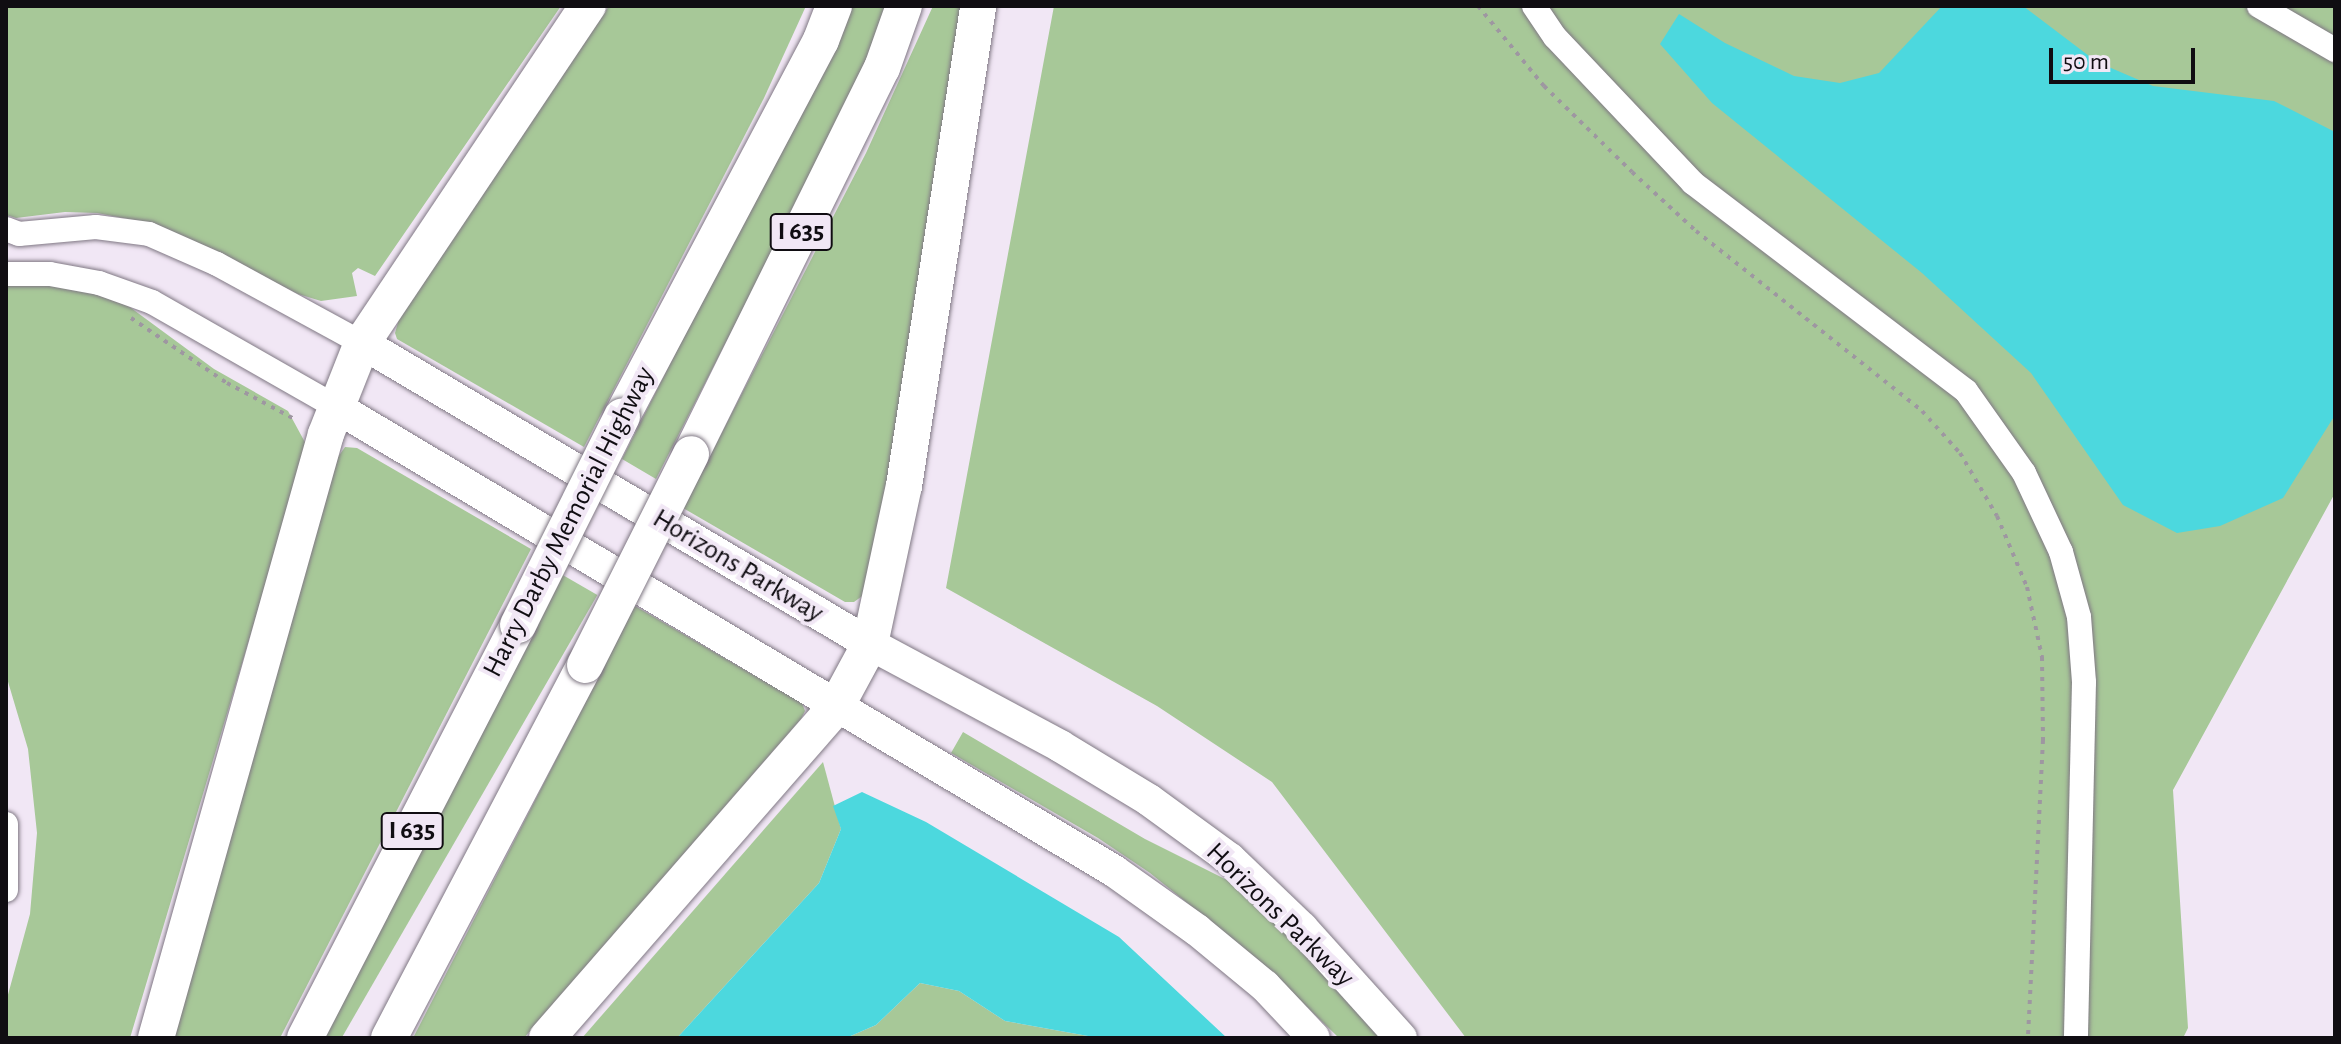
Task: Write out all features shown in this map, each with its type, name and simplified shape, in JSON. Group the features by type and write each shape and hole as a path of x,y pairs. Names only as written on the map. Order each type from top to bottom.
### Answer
{"highway":[{"path":"156,1038 336,407 362,343 588,6"},
{"name":"Harry Darby Memorial Highway","path":"305,1038 622,416 813,54 834,6"},
{"name":"I 635","path":"389,1038 585,665 691,454 882,68 904,6"},
{"path":"547,1038 837,705 870,644 904,486 978,6"}],"main road":[{"name":"Horizons Parkway","path":"362,343 870,644 1060,746 1149,800 1230,859 1302,928 1401,1038"},
{"path":"336,407 1114,871 1208,939 1265,986 1314,1038"}],"street":[{"path":"1534,6 1555,37 1693,183 1966,391 2024,473 2061,552 2079,617 2084,682 2076,1038"},
{"path":"2259,6 2300,17 2335,50"},
{"name":"Horizons Parkway","path":"6,229 19,234 96,227 149,234 217,264 362,343"},
{"path":"6,274 50,274 99,283 152,302 336,407"},
{"path":"6,824 9,871 6,890"}],"path":[{"path":"1478,6 1544,86 1642,182 1696,231 1922,411 1960,453 1997,516 2027,587 2042,657 2043,740 2028,1038"},
{"path":"126,315 227,383 296,420"}],"green space":[{"path":"6,6 561,6 375,276 358,268 352,273 357,296 321,301 298,294 154,224 97,213 65,212 16,218 6,215"},
{"path":"609,6 806,6 764,98 584,447 397,339 395,333 399,319"},
{"path":"847,6 893,6 843,113 656,479 622,459 807,93"},
{"path":"933,6 962,6 874,562 865,594 854,602 845,602 683,508 866,153"},
{"path":"1054,6 2335,6 2335,493 2173,790 2188,1028 2183,1038 1466,1038 1272,782 1157,706 946,588"},
{"path":"6,285 86,289 127,305 214,369 288,411 307,446 130,1038 6,1038 6,1002 30,914 37,833 28,749 6,675"},
{"path":"345,447 357,448 531,549 280,1038 171,1038 338,457"},
{"path":"561,574 597,595 342,1038 323,1038 301,1025"},
{"path":"635,606 802,703 805,711 801,719 524,1038 413,1038"},
{"path":"963,732 1145,839 1227,880 1294,937 1389,1038 1339,1038 1262,963 1150,873 1098,838 951,753"},
{"path":"823,762 841,829 819,883 677,1038 582,1038"},
{"path":"920,983 959,991 1005,1021 1099,1038 846,1038 876,1025"}],"water":[{"path":"1942,6 2023,6 2097,62 2153,86 2274,101 2335,132 2335,415 2283,498 2220,526 2177,533 2123,505 2031,373 1922,273 1712,103 1660,44 1679,14 1725,43 1794,76 1840,83 1879,73"},
{"path":"862,792 926,822 1119,937 1227,1038 1099,1038 1005,1021 959,991 920,983 876,1025 846,1038 677,1038 819,883 841,829 833,806"}]}
